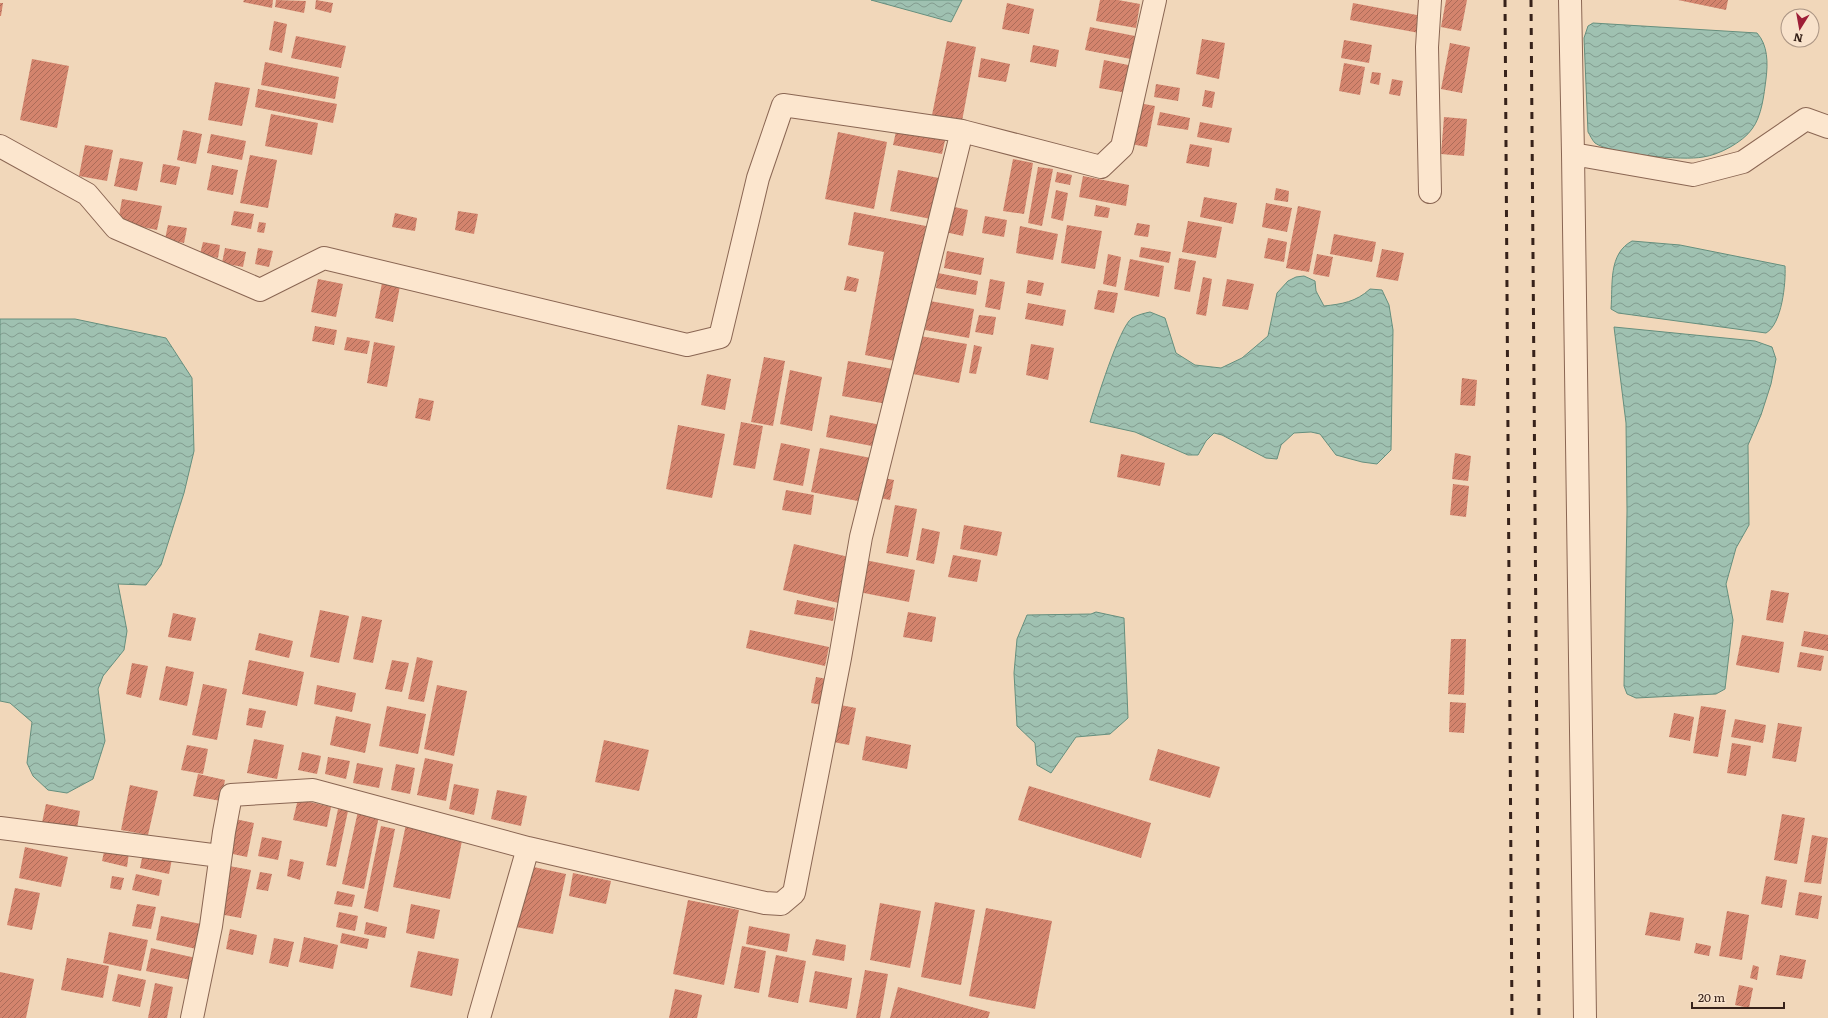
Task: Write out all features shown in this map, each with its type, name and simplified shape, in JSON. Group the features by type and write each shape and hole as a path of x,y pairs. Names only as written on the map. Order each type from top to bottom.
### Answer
{"street":[{"path":"0,146 87,194 116,228 260,290 324,258 687,345 720,337 758,178 783,105 962,131 1101,167 1122,147 1155,0"},
{"path":"1430,0 1427,47 1430,192"},
{"path":"1570,0 1585,1018"},
{"path":"1573,154 1693,175 1743,162 1806,119 1828,127"},
{"path":"192,1018 211,926 220,856 231,795 313,790 528,848 765,903 781,904 794,893 840,658 861,537 962,131"},
{"path":"0,828 220,856"},
{"path":"479,1018 528,848"}],"water":[{"path":"871,0 962,0 951,22"},
{"path":"1593,23 1757,33 1761,38 1765,49 1767,67 1762,105 1758,118 1752,129 1743,139 1723,151 1709,156 1694,158 1648,156 1603,147 1595,143 1588,132 1584,38 1588,26"},
{"path":"1632,241 1680,245 1785,266 1784,292 1776,321 1766,333 1618,313 1611,309 1613,270 1619,254 1624,247"},
{"path":"1304,276 1315,281 1316,291 1324,306 1354,300 1370,289 1382,290 1389,305 1393,330 1391,450 1377,464 1362,462 1336,455 1320,434 1311,432 1294,433 1281,445 1277,459 1266,458 1222,435 1214,433 1206,441 1198,455 1188,455 1135,432 1090,422 1102,383 1121,335 1132,318 1150,312 1165,318 1176,353 1195,365 1221,368 1242,358 1268,336 1277,293 1288,281 1296,277"},
{"path":"0,319 75,319 166,338 192,378 194,451 184,493 161,565 146,585 118,584 127,631 124,650 103,676 98,689 105,741 93,779 67,793 48,790 33,776 27,763 32,722 10,703 0,701"},
{"path":"1614,327 1755,341 1772,347 1776,359 1771,384 1761,415 1748,445 1749,525 1736,548 1726,584 1733,620 1725,689 1716,694 1636,698 1627,694 1624,686 1627,511 1626,423"},
{"path":"1096,612 1124,618 1128,718 1110,734 1076,737 1051,773 1037,765 1035,743 1017,726 1014,673 1017,639 1027,615 1091,614"}],"building":[{"path":"244,0 273,0 272,8 243,2"},
{"path":"276,0 306,1 304,13 275,7"},
{"path":"316,0 333,3 331,13 315,9"},
{"path":"1100,0 1118,0 1140,4 1136,28 1096,21"},
{"path":"1446,0 1467,0 1461,31 1441,27"},
{"path":"1678,0 1728,0 1726,10"},
{"path":"0,3 3,3 1,16 0,16"},
{"path":"1007,3 1034,9 1029,34 1002,29"},
{"path":"1353,3 1422,16 1419,33 1350,20"},
{"path":"274,21 287,24 282,53 269,50"},
{"path":"1090,27 1135,36 1131,59 1085,50"},
{"path":"296,36 346,46 341,68 291,58"},
{"path":"1202,39 1225,43 1219,79 1196,74"},
{"path":"1344,40 1372,45 1369,63 1341,58"},
{"path":"947,41 976,47 962,121 932,115"},
{"path":"1450,43 1470,47 1462,93 1441,89"},
{"path":"1033,45 1059,50 1056,67 1030,62"},
{"path":"981,58 1010,64 1006,82 978,77"},
{"path":"32,59 69,66 57,128 20,120"},
{"path":"1104,60 1133,66 1127,93 1099,88"},
{"path":"265,62 339,77 335,99 261,85"},
{"path":"1344,63 1365,67 1360,95 1339,91"},
{"path":"1372,72 1381,73 1379,85 1370,83"},
{"path":"1392,79 1403,81 1400,96 1389,94"},
{"path":"215,82 250,88 242,126 208,120"},
{"path":"1156,84 1180,88 1178,101 1154,97"},
{"path":"258,89 337,104 333,123 255,107"},
{"path":"1205,90 1215,92 1212,108 1202,106"},
{"path":"1139,103 1155,106 1147,147 1131,144"},
{"path":"1160,112 1190,118 1188,130 1157,125"},
{"path":"271,114 318,123 312,155 265,146"},
{"path":"1444,117 1467,119 1464,156 1441,154"},
{"path":"1200,122 1232,128 1229,143 1197,137"},
{"path":"897,127 946,136 942,154 893,145"},
{"path":"183,130 202,134 196,164 177,160"},
{"path":"838,132 887,142 874,209 825,199"},
{"path":"211,134 246,141 242,160 207,153"},
{"path":"1190,144 1212,148 1209,167 1186,163"},
{"path":"85,145 113,150 107,181 79,176"},
{"path":"250,155 277,160 268,208 240,203"},
{"path":"120,158 143,162 137,191 114,186"},
{"path":"1013,159 1033,163 1024,214 1003,211"},
{"path":"163,164 180,167 176,185 160,182"},
{"path":"212,165 238,170 233,195 207,190"},
{"path":"1038,167 1053,169 1042,226 1028,223"},
{"path":"898,170 939,178 931,219 890,211"},
{"path":"1057,172 1072,175 1070,185 1055,182"},
{"path":"1083,176 1129,185 1126,206 1079,197"},
{"path":"1276,188 1289,191 1288,202 1274,200"},
{"path":"1056,190 1068,193 1063,221 1051,218"},
{"path":"1204,197 1237,203 1233,224 1200,217"},
{"path":"122,199 162,206 157,230 118,222"},
{"path":"1266,203 1292,208 1287,232 1262,227"},
{"path":"1096,205 1110,208 1108,218 1094,216"},
{"path":"950,206 968,210 963,236 945,232"},
{"path":"1298,206 1321,211 1309,272 1286,268"},
{"path":"234,211 254,214 251,229 231,225"},
{"path":"458,211 478,214 474,234 455,230"},
{"path":"854,212 926,226 900,362 865,355 884,252 848,245"},
{"path":"395,213 417,218 415,231 392,227"},
{"path":"985,216 1007,220 1004,237 982,233"},
{"path":"1188,221 1222,227 1216,258 1182,252"},
{"path":"259,222 266,223 264,233 257,232"},
{"path":"1137,223 1150,225 1148,237 1134,235"},
{"path":"168,225 187,228 184,243 165,239"},
{"path":"1067,225 1102,231 1095,269 1061,263"},
{"path":"1020,226 1058,234 1053,260 1016,253"},
{"path":"1334,234 1376,242 1372,262 1330,254"},
{"path":"1268,238 1287,242 1284,262 1264,258"},
{"path":"203,242 220,245 218,258 200,254"},
{"path":"1141,247 1171,252 1169,263 1139,257"},
{"path":"225,248 246,252 243,267 222,263"},
{"path":"258,248 273,251 269,267 255,264"},
{"path":"1382,249 1404,253 1398,281 1376,277"},
{"path":"947,251 984,258 981,275 944,268"},
{"path":"1108,254 1121,257 1116,287 1103,284"},
{"path":"1317,254 1333,257 1329,277 1313,274"},
{"path":"1179,258 1196,261 1190,292 1174,289"},
{"path":"1130,259 1164,266 1159,297 1124,290"},
{"path":"938,273 978,281 976,295 936,288"},
{"path":"847,276 859,279 856,292 844,290"},
{"path":"1203,277 1212,279 1206,316 1196,314"},
{"path":"318,279 343,284 336,317 311,312"},
{"path":"990,279 1005,282 1000,310 985,307"},
{"path":"1227,279 1254,284 1248,310 1222,306"},
{"path":"1028,280 1044,283 1041,296 1026,293"},
{"path":"382,283 400,286 393,322 375,318"},
{"path":"1098,290 1118,293 1114,313 1094,309"},
{"path":"930,301 974,309 969,338 925,330"},
{"path":"1028,303 1066,310 1063,326 1025,319"},
{"path":"979,315 996,317 993,335 975,332"},
{"path":"315,326 337,330 334,345 312,341"},
{"path":"920,336 967,344 959,383 913,374"},
{"path":"347,337 370,341 367,354 344,350"},
{"path":"374,342 395,346 387,387 367,383"},
{"path":"1031,344 1054,348 1048,380 1026,375"},
{"path":"974,345 982,347 976,374 969,373"},
{"path":"764,357 785,361 773,426 751,422"},
{"path":"848,361 893,369 887,404 842,396"},
{"path":"790,370 822,377 812,431 780,424"},
{"path":"707,374 731,379 725,410 701,405"},
{"path":"1462,378 1477,380 1475,406 1460,405"},
{"path":"419,398 434,401 430,421 415,418"},
{"path":"830,415 881,425 877,447 826,437"},
{"path":"741,422 763,426 755,469 733,465"},
{"path":"678,425 725,434 712,498 666,489"},
{"path":"781,443 810,449 803,486 773,480"},
{"path":"820,448 871,458 863,502 811,492"},
{"path":"1455,453 1471,456 1468,481 1452,479"},
{"path":"1121,454 1165,463 1160,486 1117,477"},
{"path":"884,478 894,480 890,500 880,498"},
{"path":"1453,484 1469,486 1466,517 1450,515"},
{"path":"786,490 814,495 811,515 782,510"},
{"path":"895,505 917,509 908,557 886,553"},
{"path":"964,525 1002,532 997,556 960,549"},
{"path":"922,528 940,532 934,564 916,560"},
{"path":"794,544 853,558 843,604 783,590"},
{"path":"953,555 981,560 977,582 948,577"},
{"path":"860,559 915,570 909,602 854,591"},
{"path":"1771,590 1789,593 1783,623 1766,620"},
{"path":"797,600 835,608 833,621 794,614"},
{"path":"320,610 349,616 339,663 310,657"},
{"path":"908,612 936,617 932,642 903,637"},
{"path":"173,613 196,618 191,641 168,637"},
{"path":"362,616 382,620 373,663 353,659"},
{"path":"750,630 829,647 825,666 746,648"},
{"path":"1804,631 1828,635 1828,651 1801,646"},
{"path":"259,633 293,641 289,658 255,650"},
{"path":"1742,635 1784,642 1779,673 1736,665"},
{"path":"1451,639 1466,639 1464,695 1448,694"},
{"path":"1800,652 1824,656 1821,671 1797,667"},
{"path":"417,657 433,661 424,702 408,699"},
{"path":"249,660 304,672 297,706 242,694"},
{"path":"392,660 409,663 402,692 385,689"},
{"path":"132,663 148,666 141,698 126,694"},
{"path":"166,666 194,672 187,706 159,700"},
{"path":"816,677 833,680 828,706 811,703"},
{"path":"203,684 227,689 217,740 192,735"},
{"path":"317,685 356,693 352,712 314,704"},
{"path":"437,685 467,691 454,756 424,749"},
{"path":"1450,702 1466,703 1464,733 1449,732"},
{"path":"835,704 856,708 849,745 828,741"},
{"path":"387,706 426,714 418,754 379,746"},
{"path":"1701,706 1726,710 1718,757 1693,753"},
{"path":"249,708 266,711 262,728 246,725"},
{"path":"1674,713 1694,717 1690,741 1669,737"},
{"path":"336,716 371,724 365,753 330,745"},
{"path":"1735,719 1766,725 1763,743 1731,737"},
{"path":"1778,723 1802,727 1796,762 1772,758"},
{"path":"866,736 911,745 907,769 862,760"},
{"path":"254,739 284,745 277,779 247,773"},
{"path":"604,740 649,750 639,791 595,782"},
{"path":"1732,743 1751,746 1746,776 1727,773"},
{"path":"187,745 208,749 203,774 181,770"},
{"path":"1158,749 1220,767 1210,798 1149,780"},
{"path":"302,752 321,756 317,774 298,770"},
{"path":"328,757 350,761 346,779 325,774"},
{"path":"425,758 453,764 446,801 417,795"},
{"path":"357,763 383,768 379,788 353,783"},
{"path":"396,764 415,768 410,794 391,790"},
{"path":"198,774 225,780 221,801 193,796"},
{"path":"454,784 479,789 474,815 449,809"},
{"path":"130,785 158,791 148,835 121,830"},
{"path":"1029,786 1151,823 1141,858 1018,820"},
{"path":"497,790 527,796 521,826 491,819"},
{"path":"298,799 331,807 327,827 293,820"},
{"path":"46,804 80,811 76,834 41,827"},
{"path":"338,809 348,811 336,867 326,865"},
{"path":"358,811 379,816 364,889 342,884"},
{"path":"1782,814 1805,818 1797,864 1774,860"},
{"path":"235,819 254,823 247,857 228,853"},
{"path":"406,824 463,836 450,899 393,887"},
{"path":"381,826 395,829 378,912 364,908"},
{"path":"1812,835 1828,838 1821,884 1804,882"},
{"path":"262,837 282,841 278,860 258,856"},
{"path":"25,847 68,857 61,887 19,878"},
{"path":"105,847 129,853 127,867 102,861"},
{"path":"143,853 172,859 169,874 140,868"},
{"path":"290,859 304,862 300,880 287,876"},
{"path":"229,866 251,870 241,918 219,914"},
{"path":"529,866 566,874 553,934 516,927"},
{"path":"260,872 272,874 268,891 256,889"},
{"path":"573,873 611,881 606,904 569,896"},
{"path":"136,874 162,880 159,896 132,890"},
{"path":"112,876 124,878 121,890 110,888"},
{"path":"1766,876 1787,880 1782,908 1761,904"},
{"path":"15,888 40,893 32,930 7,925"},
{"path":"337,891 355,895 352,907 334,904"},
{"path":"1799,892 1822,896 1818,919 1795,915"},
{"path":"688,900 739,910 724,985 673,974"},
{"path":"935,902 975,910 961,985 921,977"},
{"path":"880,903 921,911 910,968 870,960"},
{"path":"137,904 156,907 151,929 132,926"},
{"path":"411,904 440,910 434,939 406,933"},
{"path":"986,908 1052,921 1035,1009 969,996"},
{"path":"1727,911 1749,915 1742,960 1719,956"},
{"path":"339,912 358,916 355,931 336,927"},
{"path":"1650,912 1684,918 1680,941 1645,935"},
{"path":"161,916 206,925 201,950 156,940"},
{"path":"366,922 387,927 385,938 364,934"},
{"path":"749,926 790,934 787,952 746,944"},
{"path":"230,929 257,935 253,955 226,949"},
{"path":"109,932 148,940 141,971 103,963"},
{"path":"342,933 369,939 367,949 340,943"},
{"path":"304,937 338,945 333,969 299,962"},
{"path":"274,938 294,942 288,967 269,963"},
{"path":"816,939 846,945 844,961 812,955"},
{"path":"1696,943 1711,946 1709,956 1694,953"},
{"path":"742,946 766,951 759,993 734,988"},
{"path":"151,948 196,958 191,980 146,971"},
{"path":"418,951 459,959 452,996 410,987"},
{"path":"776,955 806,961 798,1003 768,997"},
{"path":"1780,955 1806,960 1802,979 1776,975"},
{"path":"67,958 109,966 103,998 61,990"},
{"path":"1753,965 1759,967 1757,980 1750,978"},
{"path":"865,970 888,974 880,1018 856,1018"},
{"path":"815,971 852,978 847,1009 809,1002"},
{"path":"0,972 34,979 26,1018 0,1018"},
{"path":"118,974 146,980 140,1007 112,1001"},
{"path":"155,983 173,987 167,1018 148,1018"},
{"path":"1739,985 1753,988 1749,1008 1735,1005"},
{"path":"898,987 990,1012 988,1018 890,1018"},
{"path":"675,989 702,995 697,1018 669,1018"}],"railway":[{"path":"1505,0 1512,1018"},
{"path":"1531,0 1539,1018"}]}
